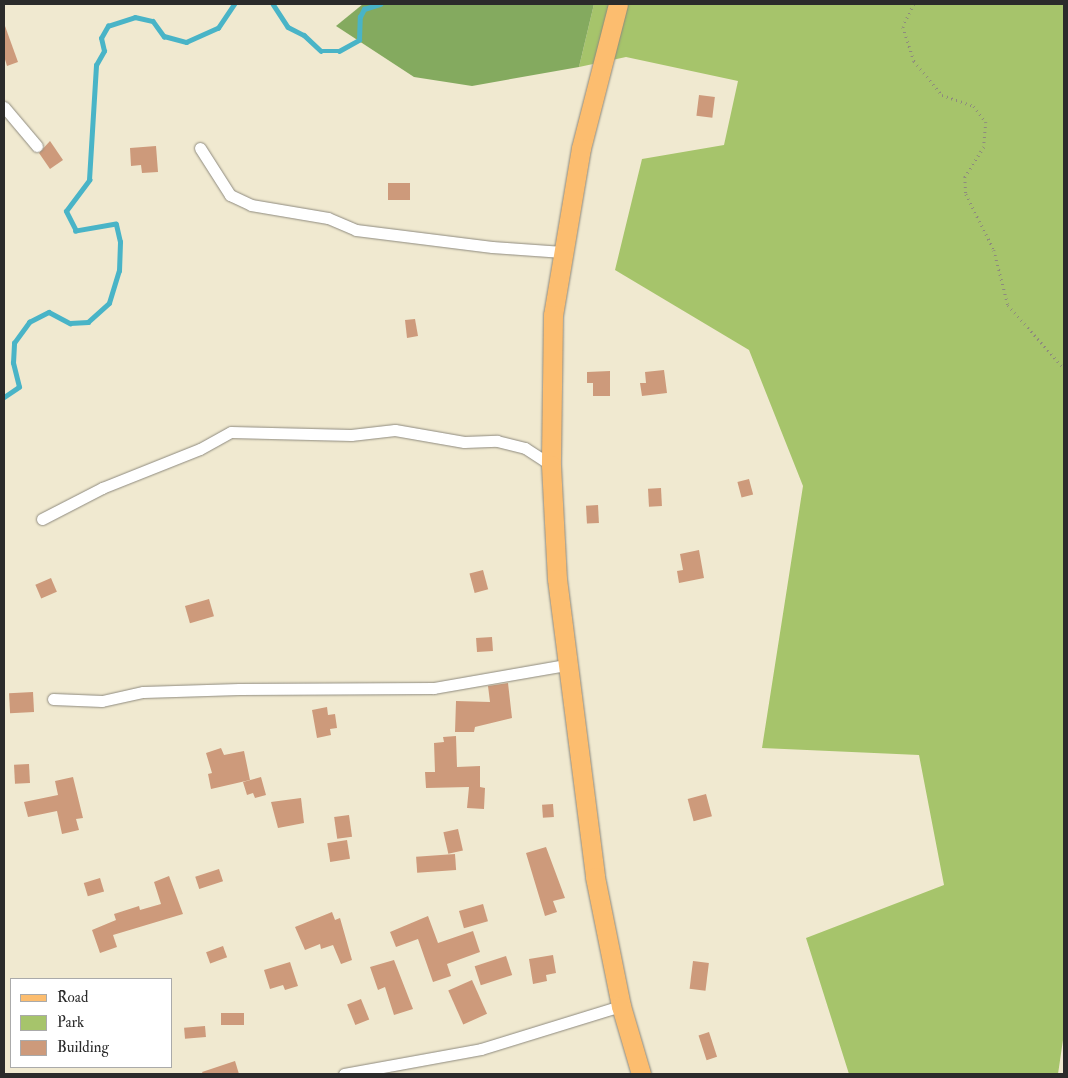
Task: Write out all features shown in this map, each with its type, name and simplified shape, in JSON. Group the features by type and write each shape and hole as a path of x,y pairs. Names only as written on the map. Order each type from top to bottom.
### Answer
{"main road":[{"path":"618,4 581,148 563,252 550,359 551,465 557,579 566,665 595,877 621,1006 641,1074"}],"street":[{"path":"4,106 37,146"},
{"path":"200,148 230,195 251,205 328,218 356,230 492,247 563,252"},
{"path":"42,518 102,488 200,449 231,432 351,435 396,430 464,442 506,444 525,448 551,465"},
{"path":"53,700 102,701 143,692 230,689 434,688 566,665"},
{"path":"344,1074 481,1049 621,1006"}],"path":[{"path":"914,4 903,27 914,61 942,95 974,106 986,122 984,147 965,177 966,194 994,250 1008,305 1064,368"}],"green space":[{"path":"363,4 594,4 579,67 472,86 414,77 336,26"},
{"path":"594,4 1064,4 1064,1033 1058,1074 849,1074 806,938 944,885 919,755 762,748 803,486 749,350 615,270 642,159 724,145 738,81 626,57 579,67"}],"building":[{"path":"5,26 18,62 7,66 4,56"},
{"path":"699,95 715,97 712,118 696,116"},
{"path":"50,141 63,160 50,169 39,153"},
{"path":"156,146 158,172 142,173 141,165 131,166 130,148"},
{"path":"388,183 410,183 410,200 388,200"},
{"path":"415,319 418,336 407,338 405,320"},
{"path":"664,370 667,393 642,396 640,383 646,383 645,372"},
{"path":"610,371 610,396 593,396 593,383 587,383 587,372"},
{"path":"749,479 753,494 742,498 737,482"},
{"path":"661,488 662,506 649,507 648,489"},
{"path":"598,505 599,523 587,524 586,506"},
{"path":"699,550 704,578 679,583 677,571 683,570 680,554"},
{"path":"483,570 488,589 475,593 469,574"},
{"path":"51,578 57,592 41,598 35,585"},
{"path":"209,599 214,616 190,623 185,606"},
{"path":"492,637 493,651 477,652 476,638"},
{"path":"508,683 512,718 475,727 474,732 455,732 456,701 490,702 488,686"},
{"path":"33,692 34,712 10,713 9,693"},
{"path":"327,707 328,715 335,714 337,728 330,729 331,735 317,738 312,710"},
{"path":"456,736 457,767 480,766 480,787 485,788 484,809 467,808 469,787 426,788 425,772 435,772 434,743 444,742 443,737"},
{"path":"221,748 224,755 244,751 250,780 211,789 208,774 212,773 206,753"},
{"path":"29,764 30,783 15,784 14,765"},
{"path":"73,777 83,818 76,819 79,830 62,834 57,811 28,817 24,802 58,795 55,781"},
{"path":"261,777 266,795 255,798 253,793 247,795 243,782"},
{"path":"706,794 712,816 694,821 688,799"},
{"path":"301,798 304,823 278,828 271,802"},
{"path":"553,804 554,817 543,818 542,805"},
{"path":"349,815 352,837 337,839 334,817"},
{"path":"458,829 463,850 448,854 443,832"},
{"path":"347,840 350,859 330,862 327,843"},
{"path":"546,847 565,898 553,901 557,912 545,916 526,853"},
{"path":"455,854 456,870 417,873 416,857"},
{"path":"219,869 223,881 199,889 195,877"},
{"path":"169,876 183,914 113,935 117,947 100,953 92,930 116,920 114,914 139,906 140,910 161,904 154,882"},
{"path":"100,878 104,891 88,896 84,883"},
{"path":"483,904 488,921 464,928 459,911"},
{"path":"332,912 335,920 340,918 352,960 341,964 333,945 321,949 320,944 305,950 295,927"},
{"path":"428,916 438,943 473,931 480,952 447,964 451,976 433,982 418,939 396,947 390,932"},
{"path":"223,946 227,957 210,963 206,952"},
{"path":"553,955 556,973 546,975 547,981 533,984 529,959"},
{"path":"506,956 512,975 481,985 475,966"},
{"path":"394,960 413,1009 394,1015 385,987 378,990 370,967"},
{"path":"693,961 709,963 705,991 690,989"},
{"path":"290,962 298,986 285,990 283,985 270,989 264,970"},
{"path":"472,980 487,1014 463,1024 448,991"},
{"path":"361,999 369,1019 355,1025 347,1005"},
{"path":"221,1013 244,1013 244,1025 221,1025"},
{"path":"205,1026 206,1037 185,1039 184,1028"},
{"path":"709,1032 717,1057 707,1060 699,1035"},
{"path":"235,1061 239,1074 203,1074 202,1072"}],"waterway":[{"path":"4,397 19,387 13,363 14,343 29,322 49,312 70,323 88,322 109,303 119,271 120,242 116,224 76,231 66,211 89,180 96,65 104,51 101,38 108,26 135,17 153,21 164,36 186,42 218,28 234,4"},
{"path":"273,4 288,27 304,35 321,51 339,51 359,40 360,17 364,9 380,4"}]}
